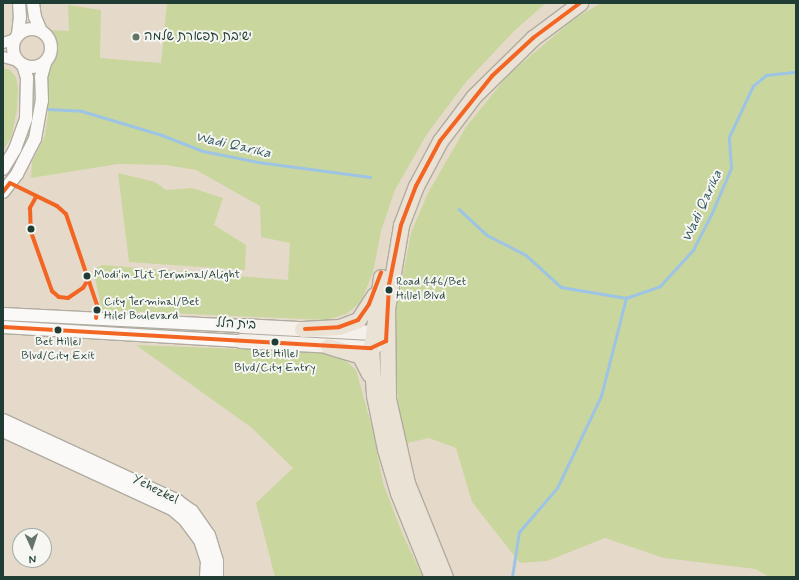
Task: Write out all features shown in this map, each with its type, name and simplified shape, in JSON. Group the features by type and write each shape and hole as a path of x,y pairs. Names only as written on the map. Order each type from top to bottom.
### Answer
{"main road":[{"path":"372,384 372,340 385,252 400,204 433,137 486,71 528,32 567,3"},
{"path":"445,577 416,510 401,462 388,399 386,341 389,285 400,225 416,186 440,141 492,76 533,38 580,3"},
{"path":"302,329 339,327 358,320 369,304 380,281"},
{"name":"בית הלל","path":"242,326 302,329 372,340"},
{"path":"372,340 386,341"},
{"name":"בית הלל","path":"241,341 328,346 372,340"},
{"path":"328,346 362,358 372,384 391,471 406,515 432,577"}],"street":[{"path":"3,169 15,149 26,118 27,85 20,63 13,50 17,37 20,17 19,3"},
{"path":"33,3 35,17 41,31"},
{"path":"3,44 29,29 41,31 46,34 52,46 52,52 45,63 41,77 42,101 34,139 17,174 3,192"},
{"path":"3,57 34,68 45,63"},
{"name":"בית הלל","path":"5,313 242,326"},
{"name":"בית הלל","path":"3,327 241,341"},
{"name":"Yehezkel","path":"3,420 161,502 184,519 202,545 207,562 206,577"},
{"name":"Yehezkel","path":"3,431 166,493 192,512 209,535 217,560 217,577"}],"green space":[{"path":"167,3 546,3 514,31 466,82 427,134 395,190 381,231 373,272 361,302 346,314 326,320 102,310 93,269 103,265 288,280 290,243 261,237 260,206 196,170 166,165 118,164 31,178 32,162 45,136 48,114 46,79 56,57 56,45 49,30 69,31 68,5 101,10 100,58 161,63"},
{"path":"601,3 796,3 796,577 769,577 756,569 664,558 605,538 547,561 520,563 472,502 456,448 429,438 403,444 395,374 395,316 411,233 428,193 466,127 508,75 574,19"},
{"path":"3,68 10,70 16,77 18,88 17,109 12,135 3,151"},
{"path":"118,173 155,182 166,190 192,188 223,198 214,225 246,245 245,270 129,262"},
{"path":"136,345 321,352 343,358 356,370 373,431 383,483 402,533 423,577 275,577 256,503 293,468 252,428"}],"waterway":[{"name":"Wadi Qarika","path":"459,209 487,235 526,255 561,287 626,298 660,286 693,250 711,215 731,168 729,137 753,86 766,75 796,72"},
{"name":"Wadi Qarika","path":"48,109 82,111 162,135 203,151 258,162 370,177"},
{"path":"512,577 519,532 557,488 601,396 626,298"}],"transit line":[{"path":"3,327 371,348 386,341 389,285 401,225 416,186 440,141 492,76 533,38 580,3"},
{"path":"3,192 10,183 57,206 66,214 97,305 96,318"},
{"path":"36,197 30,208 31,232 52,291 59,297 68,298 83,288 89,278"},
{"path":"305,329 339,327 358,320 369,304 381,272"}],"place":[{"name":"ישיבת תפארת שלמה","path":"136,37"},
{"name":"Modi'in Ilit Terminal/Alight","path":"87,276"},
{"name":"Road 446/Bet Hillel Blvd","path":"389,290"},
{"name":"City Terminal/Bet Hilel Boulevard","path":"97,310"},
{"name":"Bet Hillel Blvd/City Exit","path":"58,330"},
{"name":"Bet Hillel Blvd/City Entry","path":"275,342"}]}
